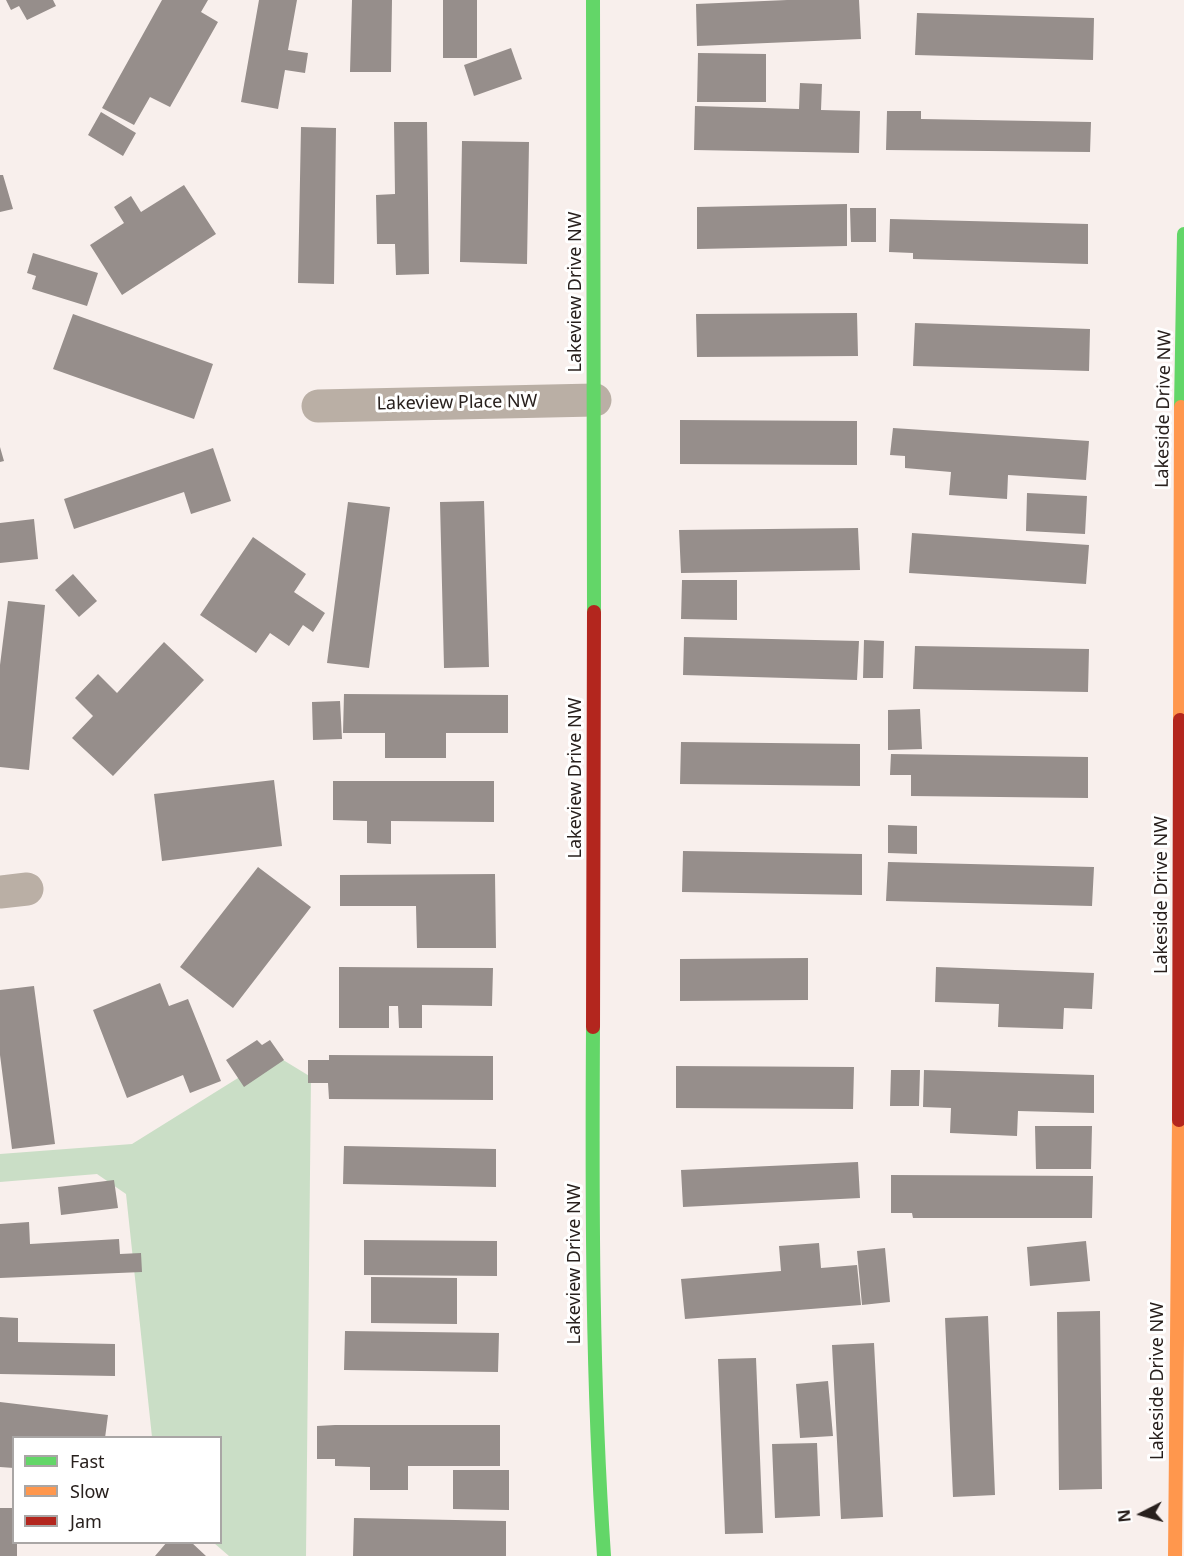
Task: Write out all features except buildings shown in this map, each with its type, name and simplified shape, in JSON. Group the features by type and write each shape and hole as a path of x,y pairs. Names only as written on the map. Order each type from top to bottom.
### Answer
{"street":[{"name":"Lakeview Drive NW","path":"593,0 595,400 592,1315 598,1476 604,1556"},
{"name":"Lakeside Drive NW","path":"1175,1556 1182,974 1184,234"},
{"name":"Lakeview Place NW","path":"318,406 595,400"}],"green space":[{"path":"275,1055 311,1077 306,1556 229,1556 215,1544 222,1544 222,1436 152,1436 126,1194 97,1174 0,1182 0,1154 132,1144"}],"traffic: fast":[{"path":"593,0 594,612"},
{"path":"1181,407 1184,234"},
{"path":"593,1027 595,1358 604,1556"}],"traffic: slow":[{"path":"1180,720 1181,407"},
{"path":"1175,1556 1179,1120"}],"traffic: jam":[{"path":"593,1027 594,612"},
{"path":"1179,1120 1180,720"}]}
